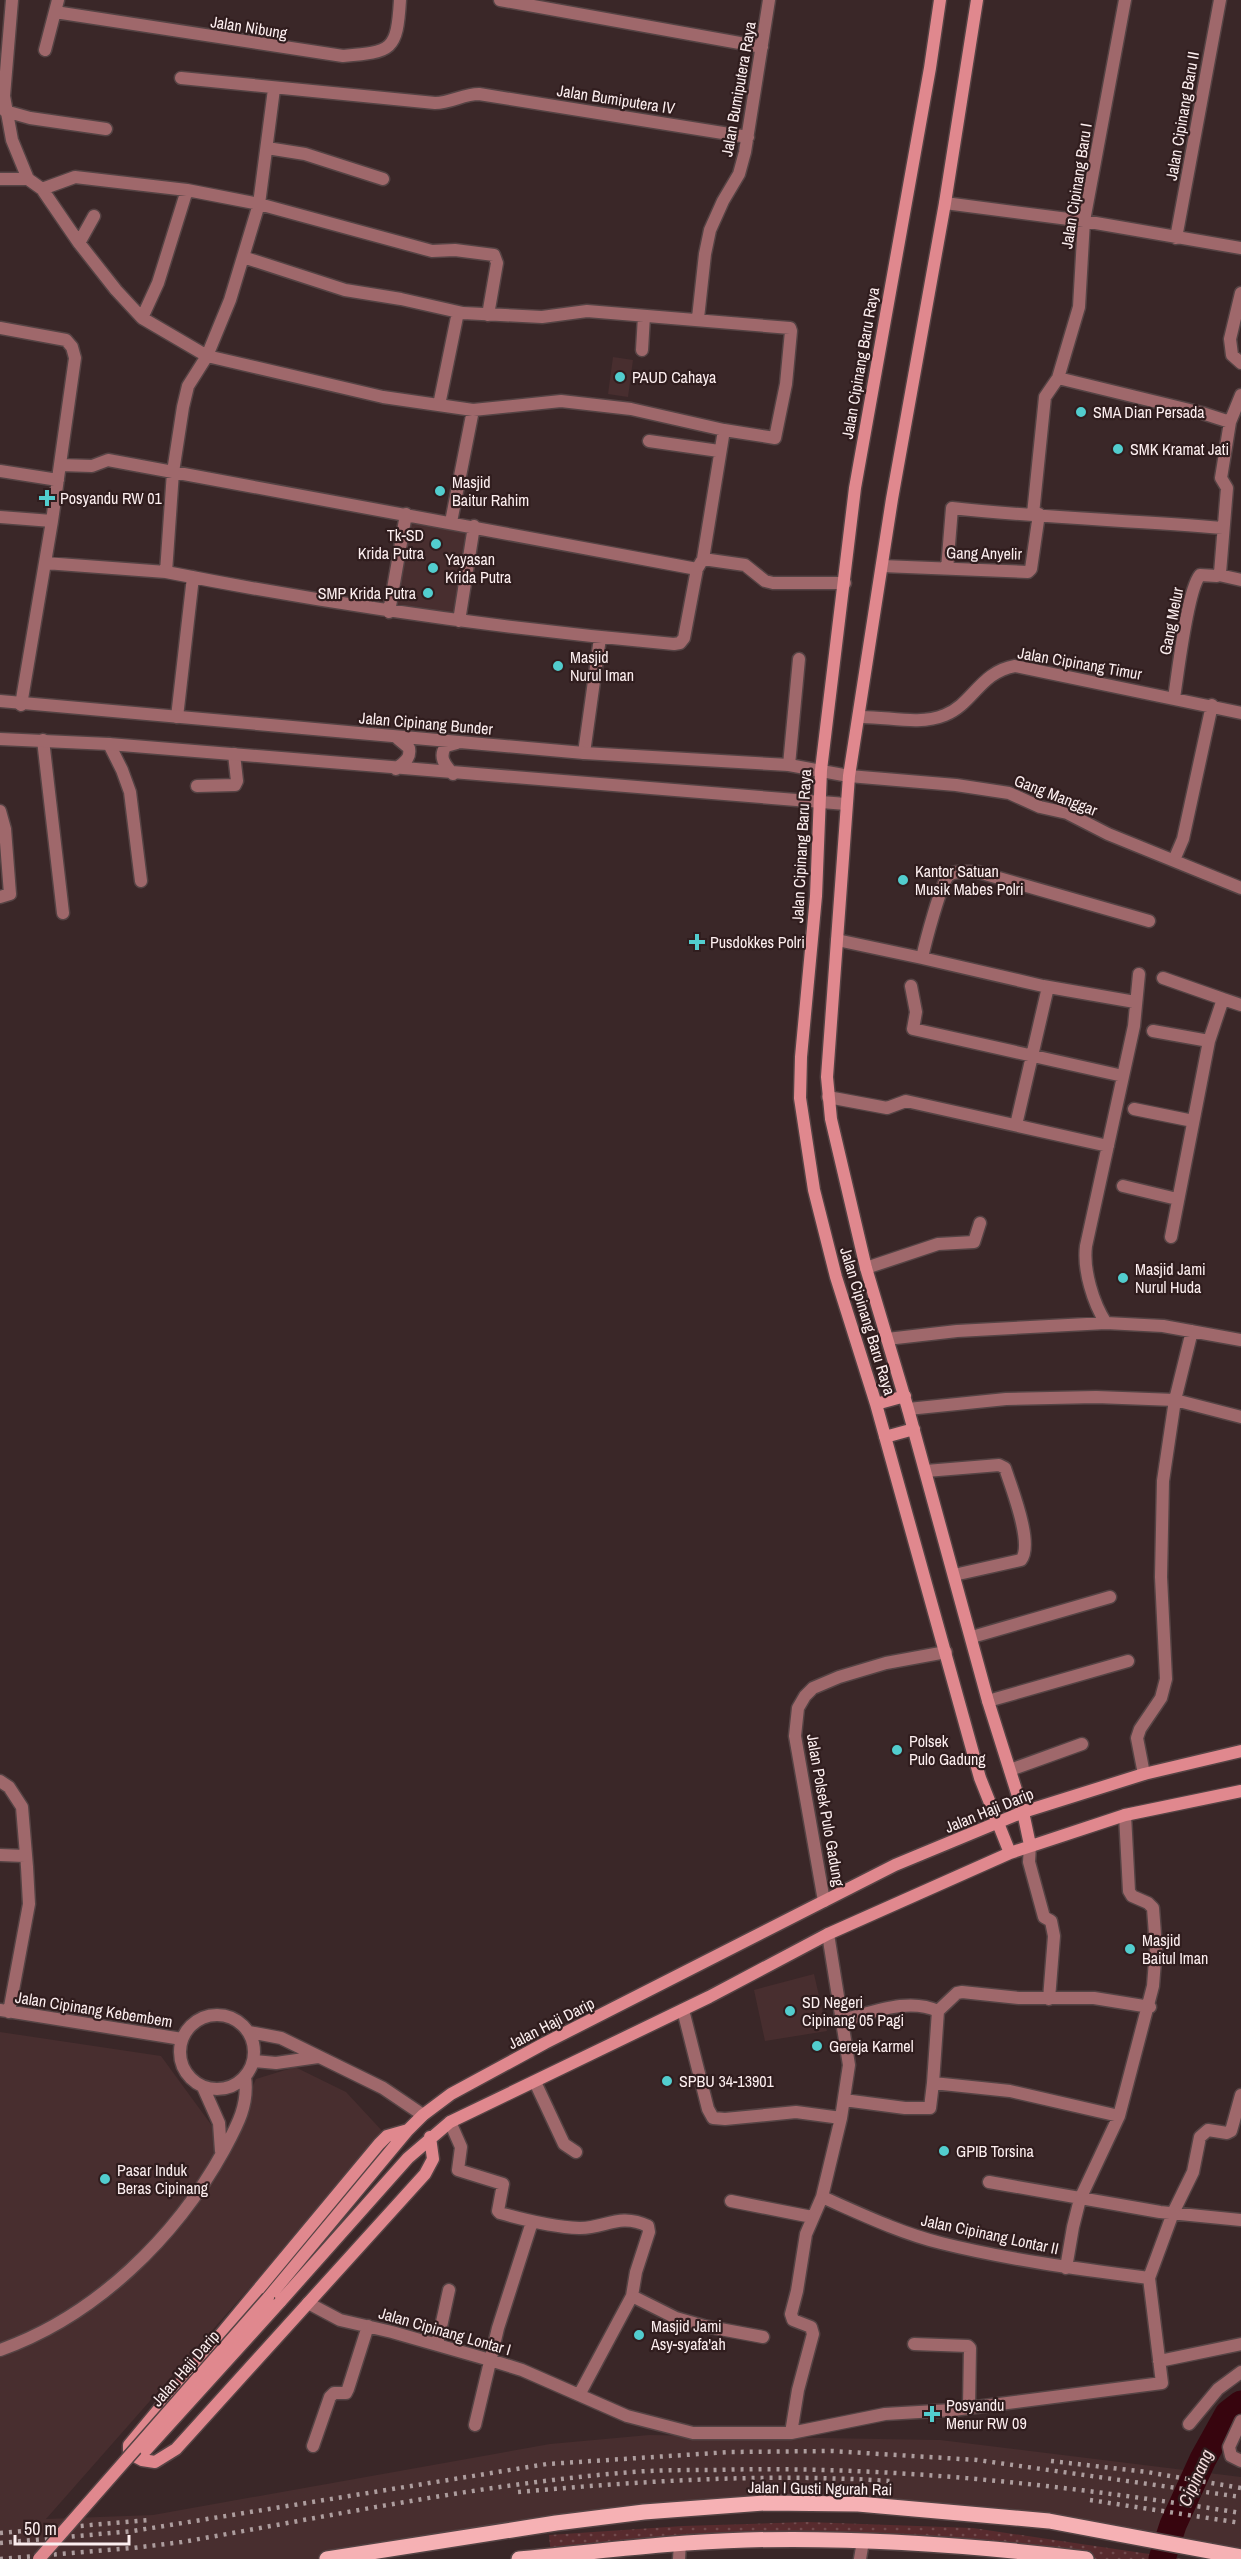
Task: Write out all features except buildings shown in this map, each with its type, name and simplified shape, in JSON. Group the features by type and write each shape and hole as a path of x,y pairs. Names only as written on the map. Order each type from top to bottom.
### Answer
{"main road":[{"name":"Jalan Cipinang Baru Raya","path":"940,0 855,488 821,770 816,896 801,1057 800,1098 820,1217 836,1277 876,1404 980,1778 1010,1853"},
{"name":"Jalan Cipinang Baru Raya","path":"977,0 849,776 827,1061 828,1097 866,1268 926,1471 988,1701 1023,1812 1030,1845"},
{"path":"876,1404 904,1396"},
{"path":"885,1437 914,1429"},
{"name":"Jalan Haji Darip","path":"48,2559 274,2300 408,2130 423,2115 451,2094 534,2049 895,1865 1023,1812 1144,1774 1241,1751"},
{"name":"Jalan Haji Darip","path":"39,2559 274,2300 408,2158 450,2122 683,2010 828,1934 1010,1853 1125,1815 1241,1791"},
{"path":"408,2130 387,2136 380,2144 129,2445 129,2453 142,2460 155,2462 171,2453 425,2174 433,2158 430,2137"},
{"name":"Jalan I Gusti Ngurah Rai","path":"327,2559 556,2523 644,2512 765,2502 858,2504 1049,2521 1186,2548 1241,2556"},
{"path":"519,2559 562,2557 680,2543 747,2540 863,2541 975,2546 1086,2559"}],"street":[{"path":"12,0 4,73 5,111 12,140 28,179 42,189 79,243 142,318 207,356 382,397 473,410 561,401 632,408 724,430 776,438 786,384 791,331 786,326 587,311 542,317 459,312 345,290 243,257"},
{"name":"Jalan Nibung","path":"57,6 343,56 380,53 394,40 399,25 400,0"},
{"path":"500,0 762,47"},
{"name":"Jalan Bumiputera Raya","path":"698,318 710,230 739,174 748,137 769,0"},
{"name":"Jalan Cipinang Baru I","path":"1036,514 1045,397 1058,378 1079,307 1084,222 1125,0"},
{"name":"Jalan Cipinang Baru II","path":"1176,238 1221,0"},
{"path":"45,50 57,6"},
{"path":"166,572 173,472 188,386 207,356 231,300 259,204 274,88 181,78"},
{"name":"Jalan Bumiputera IV","path":"274,88 435,103 450,102 462,96 479,94 748,137"},
{"path":"5,111 30,118 106,129"},
{"path":"267,148 305,154 383,179"},
{"path":"42,189 75,177 187,190 259,204 432,251 455,250 494,255 497,263 488,315"},
{"path":"0,179 28,179"},
{"path":"142,318 158,283 187,190"},
{"path":"945,203 1084,222 1241,248"},
{"path":"79,243 94,216"},
{"path":"1236,359 1230,339 1241,292"},
{"path":"439,405 459,312"},
{"path":"642,350 644,316"},
{"path":"0,328 66,340 72,347 75,358 52,521 21,705"},
{"path":"1058,378 1202,413 1230,423"},
{"path":"1241,395 1230,423 1221,478 1227,488 1219,575 1241,580"},
{"path":"451,522 473,410"},
{"path":"45,563 166,572 388,612 600,638 680,643 684,638 700,564 724,430"},
{"path":"649,441 719,451"},
{"path":"60,465 92,466 108,460 700,564 745,565 765,581 773,583 805,585 845,583"},
{"path":"0,471 58,480"},
{"path":"947,569 952,508 1223,528"},
{"path":"388,612 406,514"},
{"name":"Gang Anyelir","path":"882,566 1028,572 1031,569 1036,514"},
{"path":"0,516 52,521"},
{"path":"459,621 474,526"},
{"name":"Gang Melur","path":"1174,698 1188,611 1196,581 1200,575 1219,575"},
{"path":"177,717 193,577"},
{"path":"584,753 600,638"},
{"path":"789,765 799,659"},
{"name":"Jalan Cipinang Timur","path":"858,717 876,716 928,721 956,709 996,670 1015,666 1212,705 1241,713"},
{"name":"Jalan Cipinang Bunder","path":"0,701 21,705 458,743 789,765 849,776"},
{"path":"1174,860 1183,839 1212,705"},
{"path":"396,737 409,748 410,754 396,769"},
{"path":"0,739 109,744 453,774 846,804"},
{"path":"43,740 63,913"},
{"path":"453,774 444,765 443,753 446,746 458,743"},
{"path":"109,744 130,792 141,881"},
{"path":"197,786 235,785 237,781 234,754"},
{"name":"Gang Manggar","path":"849,776 956,785 1009,793 1040,807 1066,813 1108,834 1241,888"},
{"path":"0,811 5,829 10,894 0,897"},
{"path":"922,958 940,893 948,876 955,872 978,872 1149,921"},
{"path":"837,940 1048,987 1135,1002"},
{"path":"1106,1323 1095,1299 1084,1260 1134,1026 1139,974"},
{"path":"1163,978 1241,1005"},
{"path":"911,986 916,1012 913,1029 1123,1076"},
{"path":"1016,1125 1048,987"},
{"path":"1171,1237 1209,1041 1223,999"},
{"path":"1153,1030 1209,1041"},
{"path":"828,1097 887,1108 906,1101 1108,1146"},
{"path":"1134,1109 1193,1121"},
{"path":"1123,1186 1177,1199"},
{"path":"866,1268 938,1244 974,1242 980,1223"},
{"path":"887,1339 957,1331 1106,1323 1163,1326 1241,1340"},
{"path":"1144,1774 1137,1738 1140,1729 1161,1698 1166,1680 1161,1577 1163,1481 1175,1400 1192,1331"},
{"path":"908,1409 1006,1399 1096,1396 1175,1400 1241,1417"},
{"path":"926,1471 999,1465 1005,1468 1023,1528 1024,1555 1021,1560 954,1575"},
{"path":"972,1637 1110,1597"},
{"name":"Jalan Polsek Pulo Gadung","path":"824,1901 795,1736 798,1708 805,1696 813,1689 839,1677 886,1663 946,1652"},
{"path":"988,1701 1128,1661"},
{"path":"1010,1770 1082,1744"},
{"path":"3,1782 24,1813 29,1904 4,2011"},
{"name":"Jalan Cipinang Lontar II","path":"1066,2268 1080,2199 1119,2116 1150,2007 1155,1948 1153,1908 1148,1903 1132,1896 1129,1891 1125,1815"},
{"path":"1030,1845 1029,1862 1044,1917 1052,1921 1054,1936 1049,1999"},
{"path":"1010,1853 1029,1862"},
{"path":"0,1855 25,1856"},
{"path":"791,2433 798,2390 813,2334 811,2327 793,2320 791,2314 806,2234 822,2197 841,2118 849,2065 828,1934"},
{"path":"844,2100 930,2109 938,2011 957,1993 1019,1998 1095,1998 1150,2007"},
{"path":"842,2020 905,2005 938,2011"},
{"path":"683,2010 708,2109 713,2118 725,2119 796,2112 841,2118"},
{"name":"Jalan Cipinang Kebembem","path":"4,2011 182,2039"},
{"path":"221,2015 237,2020 249,2032 255,2046 254,2061 245,2077 233,2086 218,2089 203,2087 191,2079 183,2067 180,2053 182,2039 191,2025 205,2017 221,2015"},
{"path":"249,2032 281,2038 383,2088 423,2115"},
{"path":"254,2061 276,2063 318,2057"},
{"path":"0,2350 40,2333 121,2279 189,2206 221,2156 240,2120 247,2092 245,2077"},
{"path":"535,2082 564,2144 576,2152"},
{"path":"933,2083 1010,2091 1119,2116"},
{"path":"203,2087 219,2123 221,2156"},
{"path":"1241,2095 1231,2131 1227,2133 1208,2130 1204,2131 1200,2137 1193,2172 1173,2212 1149,2278 1159,2361 1241,2344"},
{"path":"450,2122 461,2147 458,2170 501,2183 503,2187 498,2212 532,2222 580,2228 615,2220 648,2226 649,2232 636,2272 632,2296 575,2394"},
{"path":"989,2182 1080,2199 1241,2220"},
{"name":"Jalan Cipinang Lontar II","path":"822,2197 899,2230 940,2243 1066,2268 1149,2278"},
{"path":"731,2201 812,2217"},
{"path":"475,2425 508,2295 532,2222"},
{"path":"437,2344 449,2290"},
{"path":"632,2296 676,2318 704,2326 763,2337"},
{"name":"Jalan Cipinang Lontar I","path":"308,2303 340,2320 437,2344 522,2370 627,2416 693,2433 791,2433 885,2414 969,2407 1160,2384 1163,2382 1159,2361"},
{"path":"313,2446 330,2397 334,2393 346,2393 348,2389 368,2326"},
{"path":"914,2344 968,2346 970,2348 969,2407"},
{"path":"1189,2424 1203,2404 1218,2389 1241,2372"},
{"path":"1241,2421 1229,2447 1231,2457 1241,2461"},
{"path":"860,2559 863,2541"},
{"path":"679,2559 680,2543"}],"shaded area":[{"name":"PAUD Cahaya","path":"613,357 633,360 628,397 608,394"},
{"name":"Yayasan Krida Putra","path":"410,519 470,529 456,614 397,606"},
{"name":"SD Negeri Cipinang 05 Pagi","path":"814,1974 827,2031 765,2041 754,1990"},
{"path":"0,2032 161,2056 226,2145 256,2079 295,2067 346,2092 385,2134 46,2519 153,2515 550,2444 649,2435 940,2440 1241,2477 1241,2557 1049,2521 765,2503 327,2559 0,2559"},
{"path":"807,2522 973,2528 1183,2559 1086,2559 863,2541 551,2555 549,2535 683,2526"}],"waterway":[{"name":"Cipinang","path":"1162,2559 1173,2525 1203,2459 1228,2414 1241,2404"}],"railway":[{"path":"0,2543 133,2531 547,2464 730,2452 832,2451 977,2460 1241,2497"},
{"path":"1051,2461 1147,2472 1241,2488"},
{"path":"0,2559 182,2542 519,2484 652,2471 779,2469 911,2474 1044,2486 1241,2513"},
{"path":"518,2492 704,2479 797,2478 890,2481"},
{"path":"1090,2500 1241,2523"},
{"path":"0,2533 148,2520"}],"place":[{"name":"PAUD Cahaya","path":"620,377"},
{"name":"SMA Dian Persada","path":"1081,412"},
{"name":"SMK Kramat Jati","path":"1118,449"},
{"name":"Masjid Baitur Rahim","path":"440,491"},
{"name":"Posyandu RW 01","path":"47,498"},
{"name":"Tk-SD Krida Putra","path":"436,544"},
{"name":"Yayasan Krida Putra","path":"433,568"},
{"name":"SMP Krida Putra","path":"428,593"},
{"name":"Masjid Nurul Iman","path":"558,666"},
{"name":"Kantor Satuan Musik Mabes Polri","path":"903,880"},
{"name":"Pusdokkes Polri","path":"697,942"},
{"name":"Masjid Jami Nurul Huda","path":"1123,1278"},
{"name":"Polsek Pulo Gadung","path":"897,1750"},
{"name":"Masjid Baitul Iman","path":"1130,1949"},
{"name":"SD Negeri Cipinang 05 Pagi","path":"790,2011"},
{"name":"Gereja Karmel","path":"817,2046"},
{"name":"SPBU 34-13901","path":"667,2081"},
{"name":"GPIB Torsina","path":"944,2151"},
{"name":"Pasar Induk Beras Cipinang","path":"105,2179"},
{"name":"Masjid Jami Asy-syafa'ah","path":"639,2335"},
{"name":"Posyandu Menur RW 09","path":"932,2414"}]}
